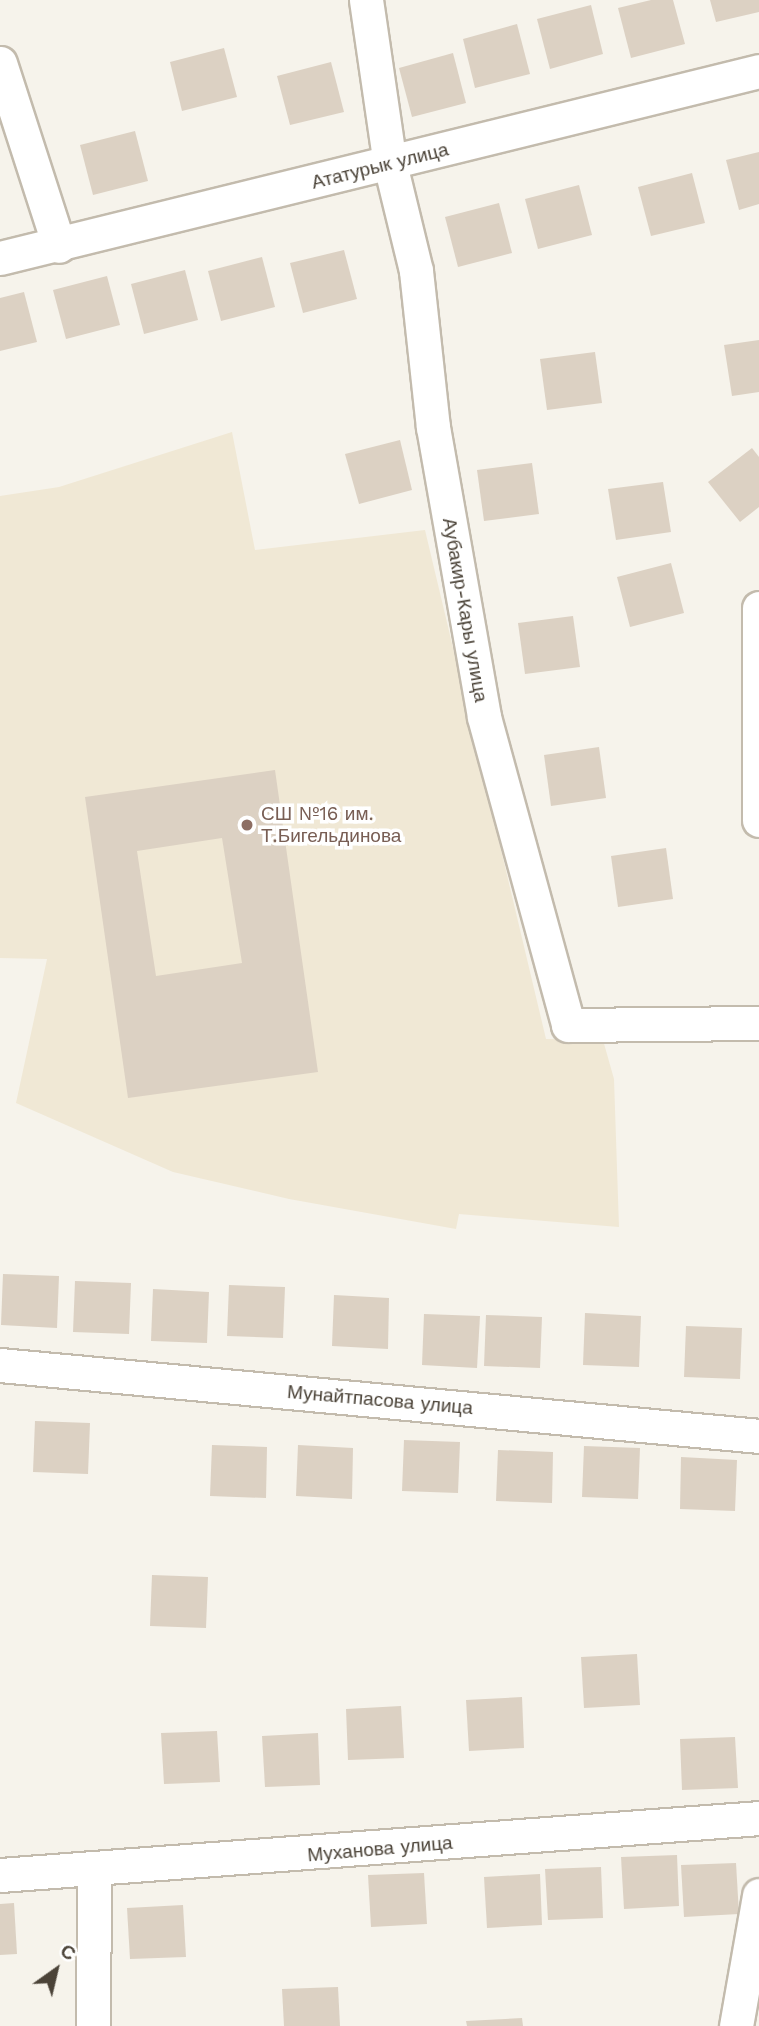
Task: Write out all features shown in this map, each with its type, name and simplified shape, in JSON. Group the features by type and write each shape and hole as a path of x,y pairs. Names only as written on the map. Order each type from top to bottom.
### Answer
{"street":[{"name":"Аубакир-Кары улица","path":"366,0 390,164 416,271 433,427 484,717 568,1025 759,1023"},
{"path":"0,63 59,246"},
{"name":"Ататурык улица","path":"0,258 59,246 759,71"},
{"path":"759,608 759,820"},
{"name":"Мунайтпасова улица","path":"0,1365 759,1436"},
{"name":"Муханова улица","path":"0,1875 759,1818"},
{"path":"93,2026 94,1870"},
{"path":"736,2026 759,1895"}],"shaded area":[{"name":"СШ №16 им. Т.Бигельдинова","path":"232,432 255,550 425,530 546,1039 603,1040 614,1079 619,1227 459,1214 456,1229 289,1199 173,1172 16,1103 47,959 0,958 0,496 59,487"}],"building":[{"path":"651,0 673,0 685,44 631,58 618,8"},
{"path":"710,0 759,0 759,12 716,22"},
{"path":"591,5 603,54 550,69 537,19"},
{"path":"517,24 530,74 475,88 463,39"},
{"path":"224,48 237,97 182,111 170,62"},
{"path":"453,53 466,103 412,117 399,68"},
{"path":"331,62 344,112 290,125 277,76"},
{"path":"135,131 148,181 93,195 80,145"},
{"path":"759,152 759,204 739,210 726,160"},
{"path":"692,173 705,223 651,236 638,187"},
{"path":"579,185 592,235 538,249 525,199"},
{"path":"499,203 512,253 458,267 445,217"},
{"path":"344,250 357,299 303,313 290,263"},
{"path":"262,257 275,307 221,321 208,271"},
{"path":"185,270 198,320 144,334 131,284"},
{"path":"107,276 120,325 66,339 53,290"},
{"path":"24,292 37,342 0,351 0,298"},
{"path":"759,340 759,392 732,396 724,345"},
{"path":"595,352 602,403 547,410 540,359"},
{"path":"400,440 412,490 359,504 345,454"},
{"path":"752,448 759,457 759,507 740,522 708,482"},
{"path":"532,463 539,514 484,521 477,470"},
{"path":"663,482 671,532 616,540 608,489"},
{"path":"671,563 684,613 630,627 617,577"},
{"path":"573,616 580,667 525,674 518,623"},
{"path":"599,747 606,798 551,806 544,755"},
{"path":"275,770 318,1072 128,1098 85,797","holes":["222,838 242,963 156,976 137,851"]},
{"path":"666,848 673,899 618,907 611,856"},
{"path":"3,1274 59,1276 57,1328 1,1325"},
{"path":"75,1281 131,1283 129,1334 73,1332"},
{"path":"229,1285 285,1287 283,1338 227,1336"},
{"path":"153,1289 209,1292 207,1343 151,1341"},
{"path":"334,1295 389,1298 388,1349 332,1346"},
{"path":"585,1313 641,1316 639,1367 583,1365"},
{"path":"424,1314 480,1316 477,1368 422,1365"},
{"path":"486,1315 542,1317 540,1368 484,1366"},
{"path":"686,1326 742,1328 740,1379 684,1377"},
{"path":"35,1421 90,1423 88,1474 33,1472"},
{"path":"404,1440 460,1442 458,1493 402,1491"},
{"path":"212,1445 267,1447 266,1498 210,1496"},
{"path":"298,1445 353,1448 352,1499 296,1496"},
{"path":"584,1446 640,1448 638,1499 582,1497"},
{"path":"498,1450 553,1452 552,1503 496,1501"},
{"path":"681,1457 737,1460 735,1511 680,1509"},
{"path":"152,1575 208,1577 206,1628 150,1626"},
{"path":"637,1654 640,1705 584,1708 581,1657"},
{"path":"522,1697 524,1748 469,1751 466,1700"},
{"path":"401,1706 404,1758 348,1760 346,1709"},
{"path":"217,1731 220,1782 164,1784 161,1733"},
{"path":"318,1733 320,1785 265,1787 262,1736"},
{"path":"735,1737 738,1788 682,1790 680,1739"},
{"path":"677,1855 679,1906 624,1909 621,1857"},
{"path":"736,1863 739,1914 684,1917 681,1865"},
{"path":"601,1867 603,1918 548,1920 545,1869"},
{"path":"424,1873 427,1924 371,1927 368,1875"},
{"path":"540,1874 542,1925 487,1928 484,1877"},
{"path":"14,1903 17,1954 0,1955 0,1904"},
{"path":"183,1905 186,1957 130,1959 127,1908"},
{"path":"338,1987 340,2026 284,2026 282,1989"},
{"path":"522,2018 523,2026 467,2026 466,2021"}],"place":[{"name":"СШ №16 им. Т.Бигельдинова","path":"247,825"}]}
